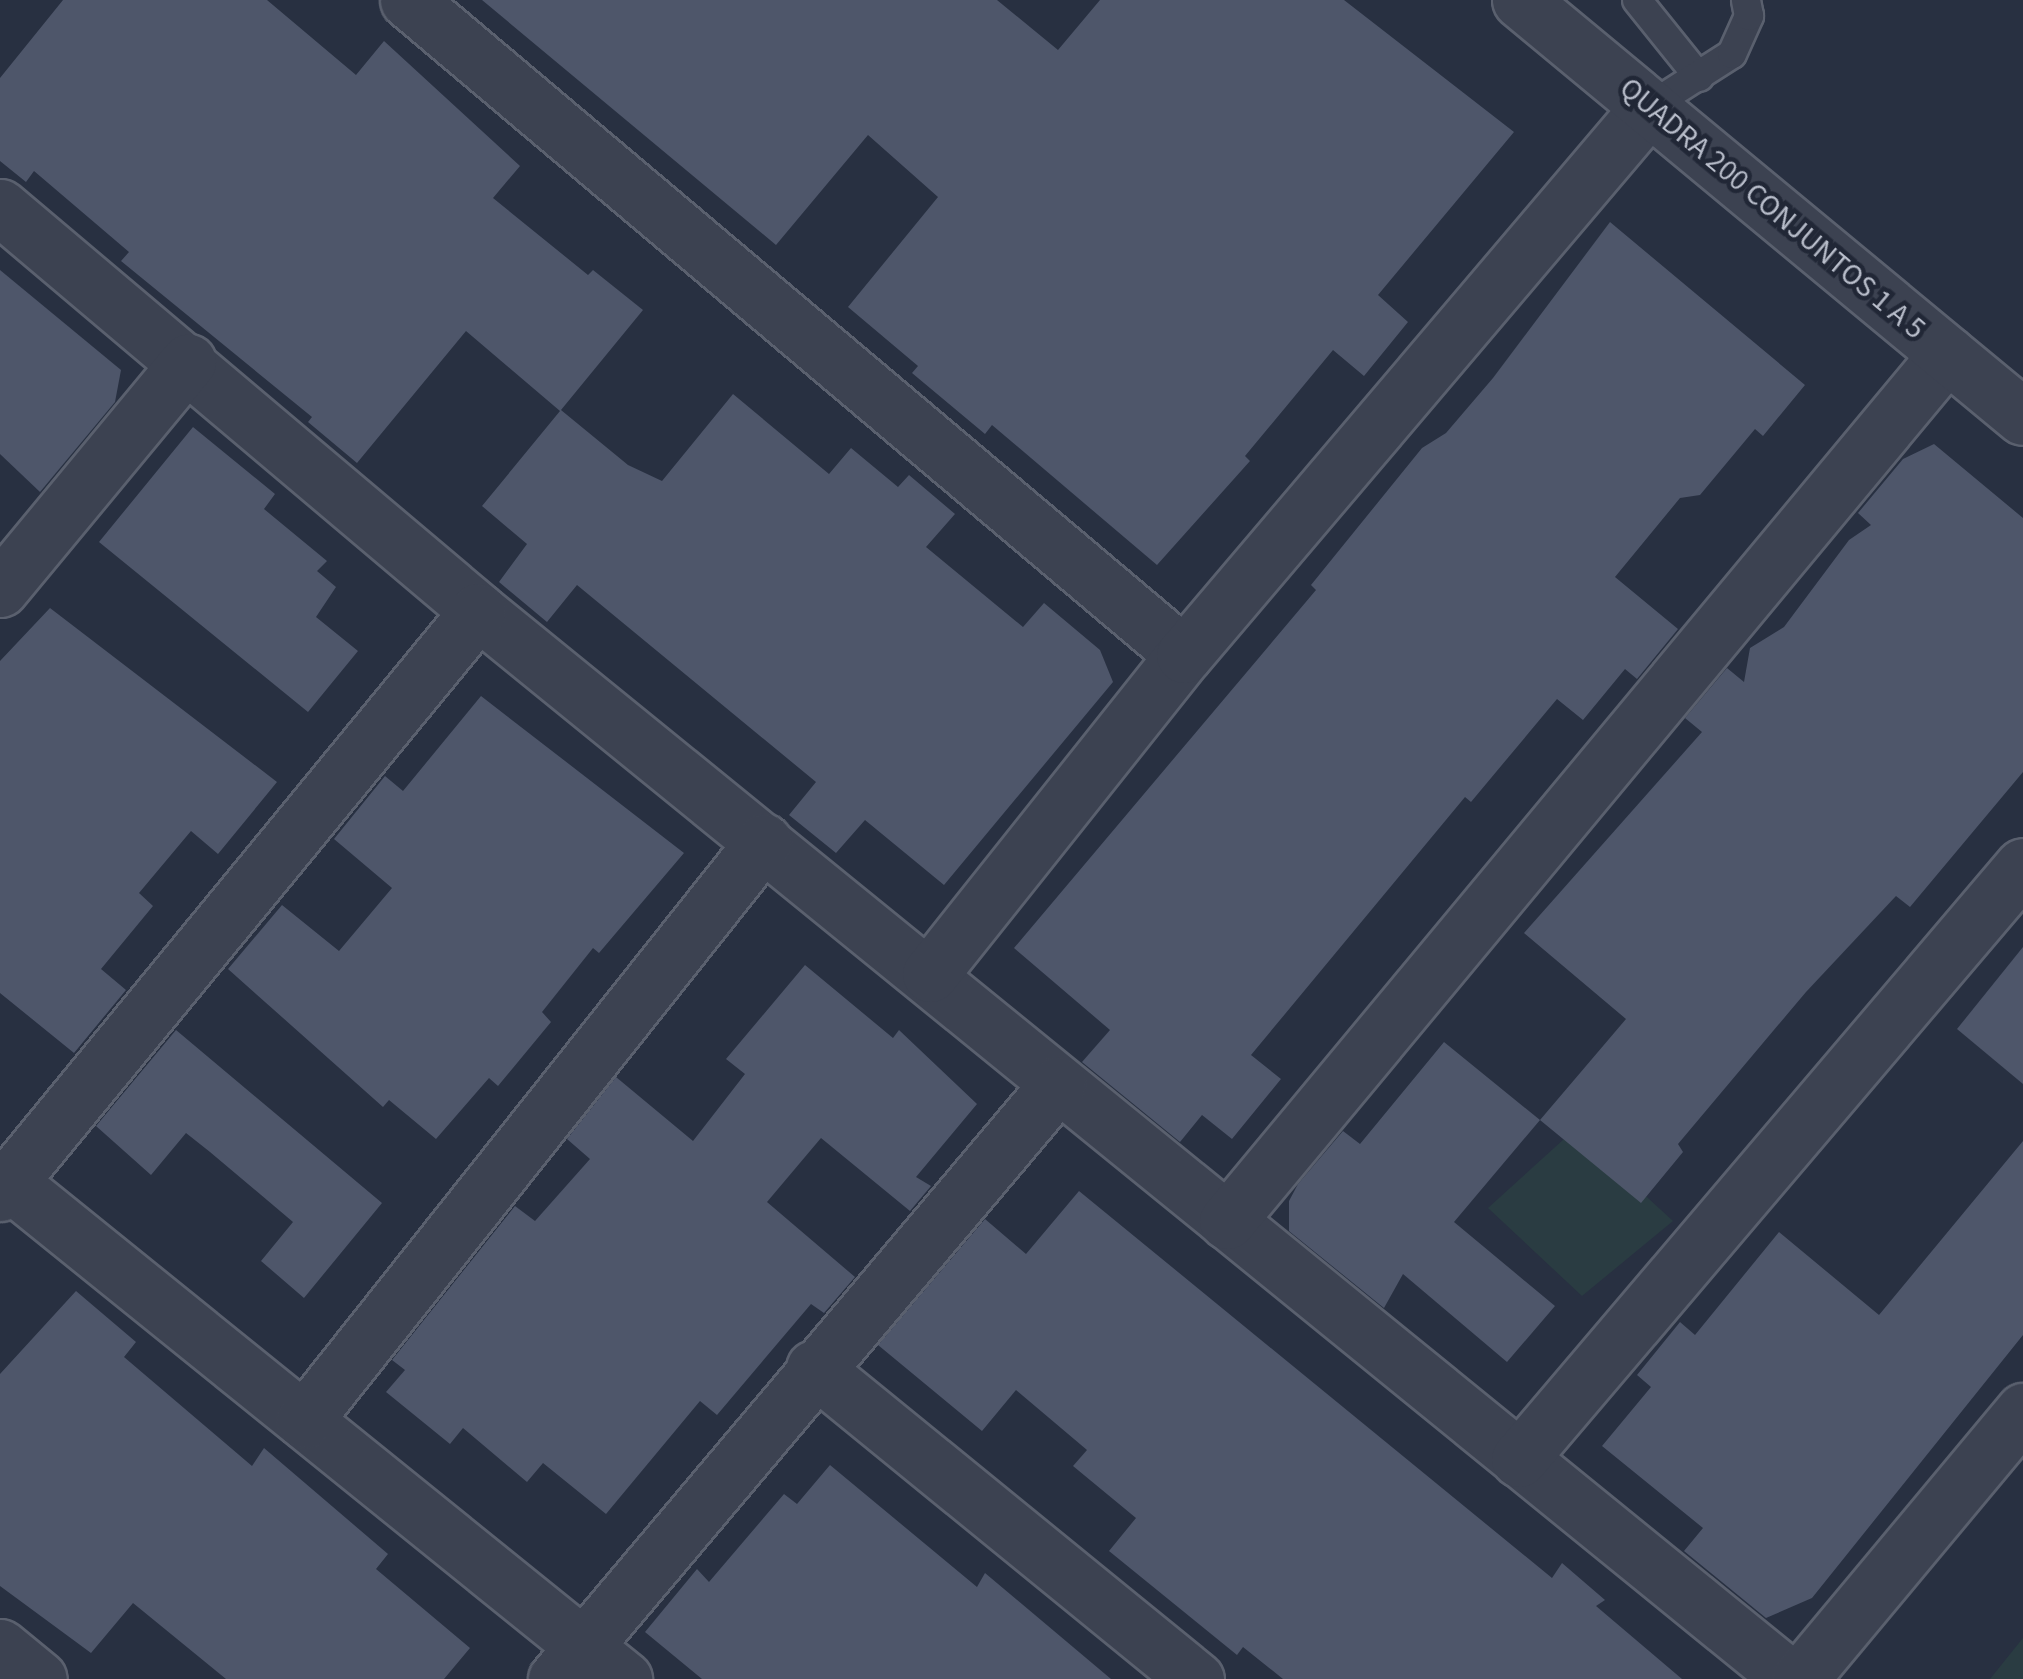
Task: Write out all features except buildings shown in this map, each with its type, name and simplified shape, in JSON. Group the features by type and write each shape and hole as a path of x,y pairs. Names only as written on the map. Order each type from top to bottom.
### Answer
{"street":[{"path":"408,0 1184,654"},
{"name":"QUADRA 200 CONJUNTOS 1 A 5","path":"1520,0 2023,417"},
{"path":"930,974 1184,654 1649,107"},
{"path":"0,207 478,611 930,974 1058,1084 1791,1679"},
{"path":"1227,1221 1946,354"},
{"path":"0,589 188,362"},
{"path":"478,611 5,1187 304,1420 588,1668 814,1368 1058,1084"},
{"path":"304,1420 764,842"},
{"path":"1520,1459 2023,866"},
{"path":"814,1368 1196,1679"},
{"path":"1800,1679 2023,1411"},
{"path":"0,1647 38,1679"}],"lane":[{"path":"1637,0 1700,76"},
{"path":"1649,107 1732,54 1750,16 1746,0"}],"shaded area":[{"path":"1574,1130 1673,1221 1582,1296 1488,1208"},
{"path":"2023,1638 2023,1679 1990,1679"}]}
